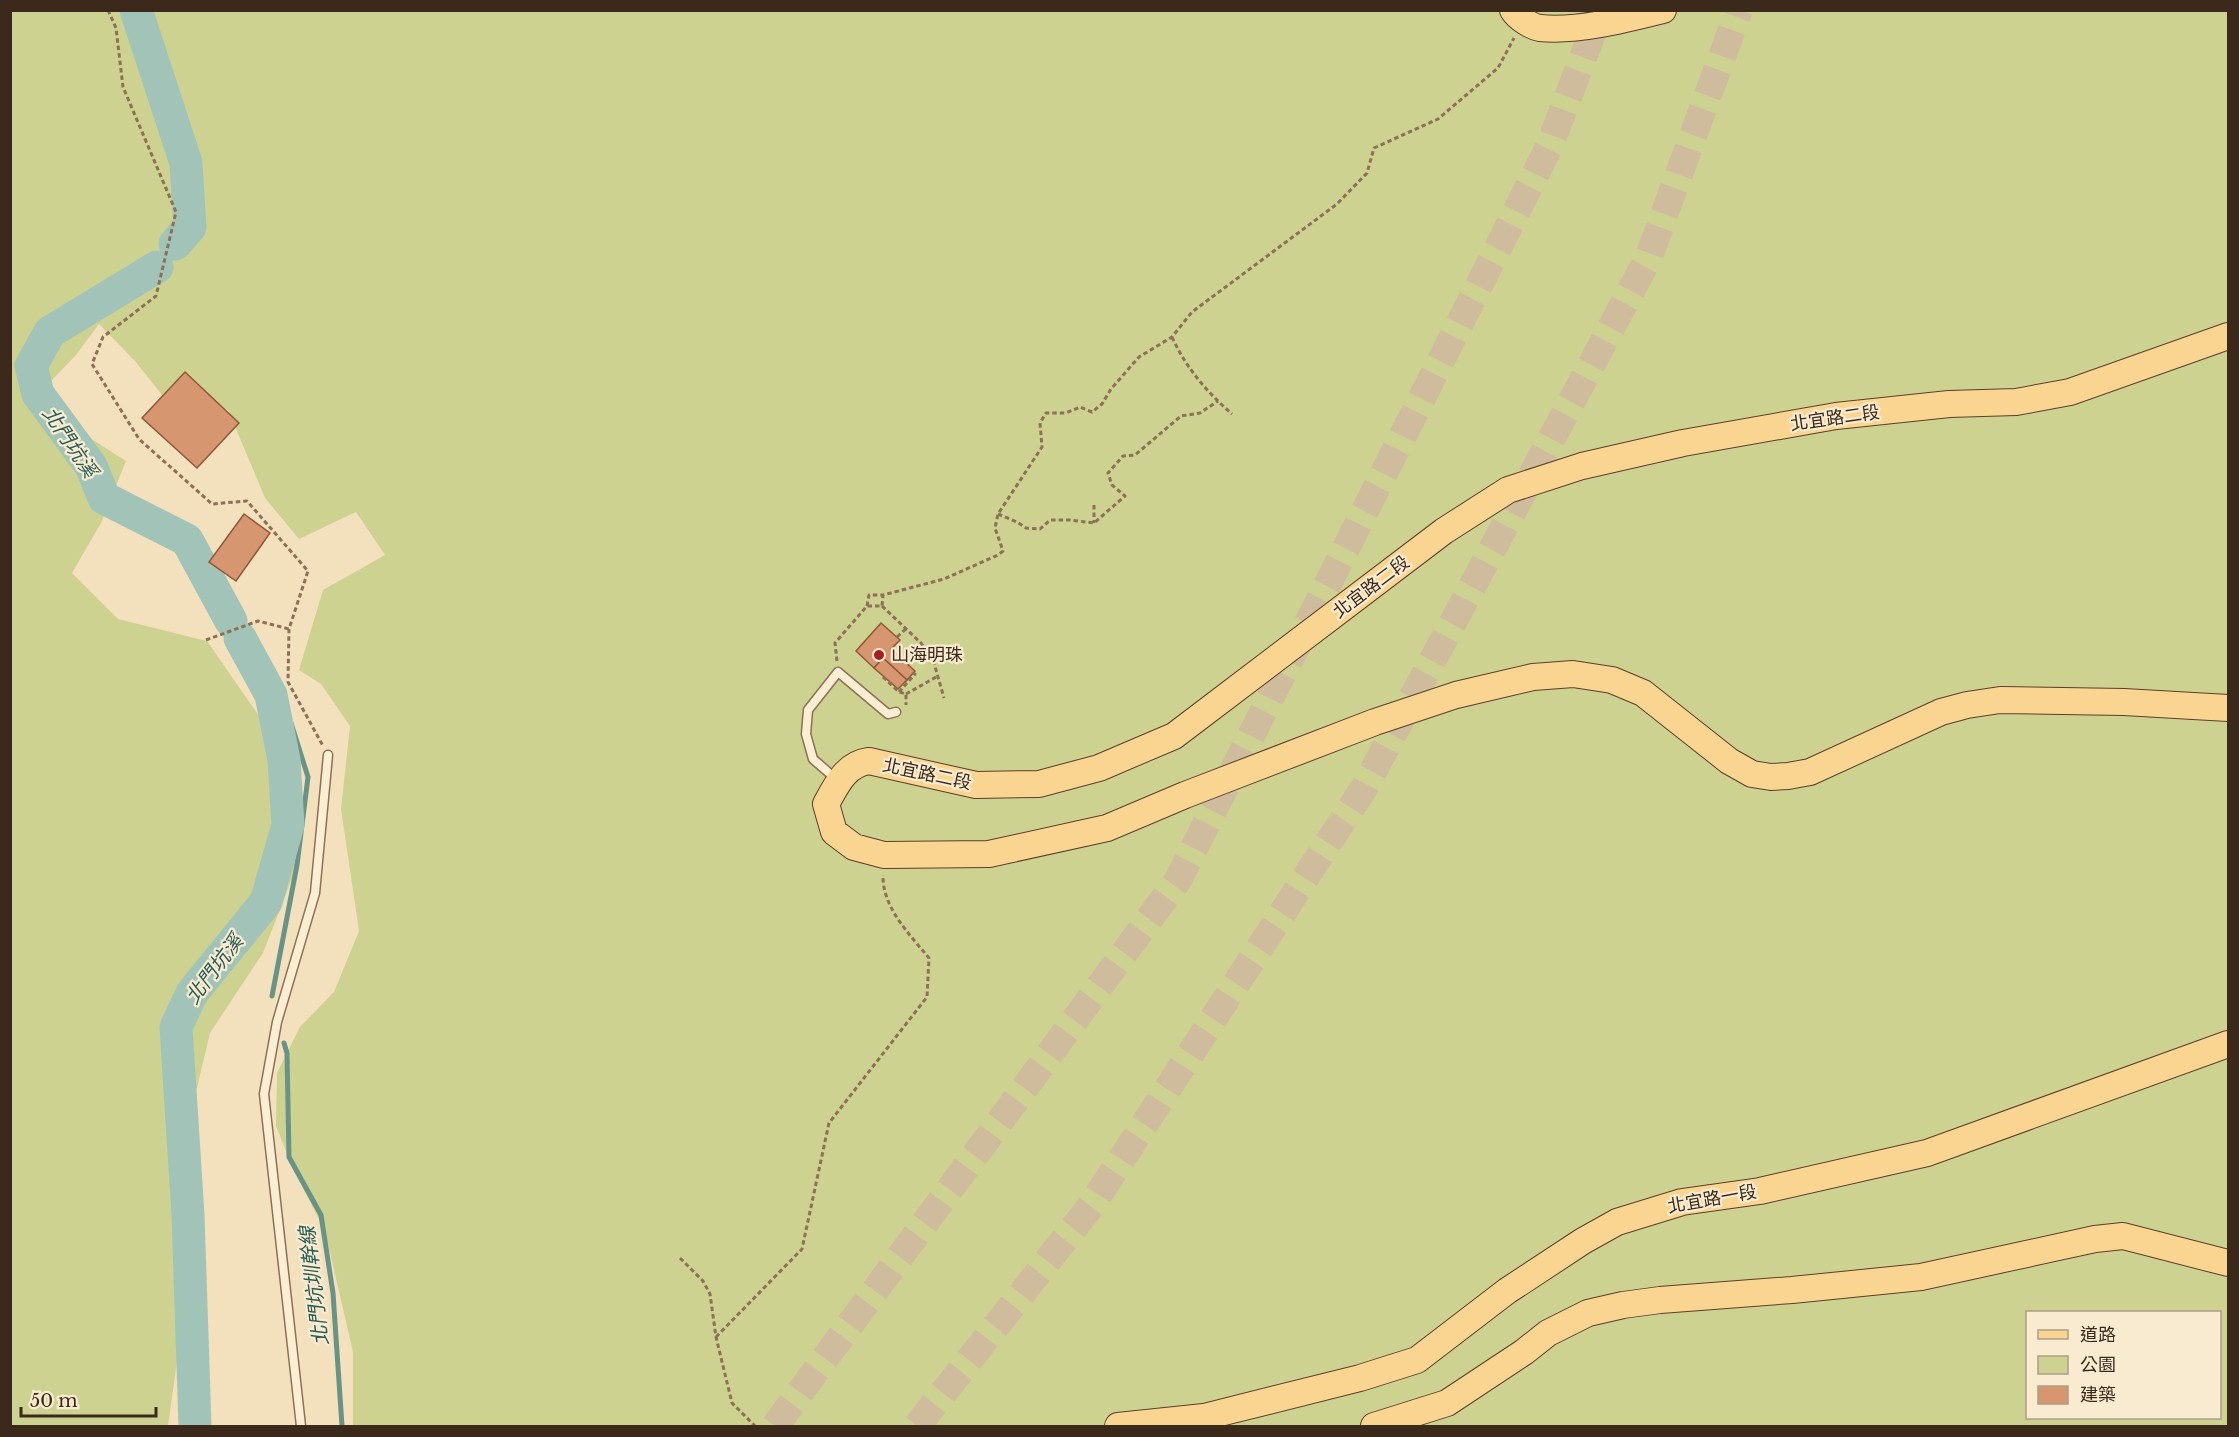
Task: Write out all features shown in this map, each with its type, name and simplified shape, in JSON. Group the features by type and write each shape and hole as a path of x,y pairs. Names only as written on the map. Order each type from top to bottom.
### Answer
{"main road":[{"path":"1515,13 1538,28 1581,27 1663,10"},
{"name":"北宜路二段","path":"2229,336 2070,392 2016,402 1949,404 1836,416 1683,443 1582,466 1508,490 1444,531 1174,736 1099,768 1039,784 976,785 869,761 856,763 838,782 826,804 834,832 854,848 884,855 989,854 1107,828 1185,795 1375,722 1456,695 1533,677 1573,674 1612,680 1643,693 1729,761 1752,774 1771,777 1788,777 1810,772 1941,712 2000,700 2124,702 2229,708"},
{"name":"北宜路一段","path":"1118,1426 1204,1418 1359,1378 1417,1360 1507,1291 1583,1241 1617,1222 1682,1202 1760,1191 1927,1153 2229,1044"},
{"path":"1374,1426 1447,1403 1524,1352 1548,1333 1588,1313 1623,1305 1921,1277 2095,1239 2123,1236 2229,1263"}],"lane":[{"path":"838,782 813,759 806,734 808,710 838,672 888,714 900,713"},
{"path":"301,1426 264,1094 277,1022 315,893 328,755"}],"path":[{"path":"108,10 116,28 123,87 176,212 156,296 103,337 92,364 139,439 212,504 247,501 308,571 289,629 288,682 328,755"},
{"path":"838,672 835,643 867,606 869,595 883,595 944,579 1003,551 995,528 999,514 1042,447 1040,423 1046,413 1066,413 1080,407 1092,412 1102,404 1111,389 1139,357 1172,337 1192,312 1337,204 1367,173 1374,148 1438,118 1498,68 1514,40 1515,13"},
{"path":"1172,337 1191,370 1232,414"},
{"path":"999,514 1026,528 1040,529 1050,520 1094,523 1125,496 1112,484 1108,473 1123,456 1135,455 1181,416 1200,412 1218,401"},
{"path":"1094,505 1094,523"},
{"path":"882,606 883,595"},
{"path":"867,606 882,606 921,643 934,663 944,698"},
{"path":"206,640 258,621 289,629"},
{"path":"897,637 907,628"},
{"path":"899,692 915,674 913,672"},
{"path":"900,713 906,694 938,676"},
{"path":"883,677 899,692 906,694"},
{"path":"716,1337 802,1249 829,1123 927,997 929,958 898,921 883,886 884,855"},
{"path":"680,1258 703,1281 710,1294 716,1337 732,1403 755,1426"}],"green space":[{"path":"10,11 2228,11 2228,1426 353,1426 353,1352 325,1231 292,1167 276,1126 277,1073 300,1027 334,992 359,931 341,809 350,726 321,684 299,670 323,590 385,555 356,512 299,539 265,498 228,410 166,400 135,361 99,324 76,355 32,401 126,461 101,523 72,573 118,619 207,641 257,713 303,803 296,868 263,953 210,1033 192,1109 195,1232 168,1426 11,1426"}],"building":[{"path":"185,372 239,423 197,468 142,418"},
{"path":"244,514 270,533 236,581 209,562"},
{"name":"山海明珠","path":"881,623 900,640 891,649 915,671 907,680 883,658 874,668 856,651"},
{"path":"883,658 907,680 898,689 874,668"}],"waterway":[{"name":"北門坑溪","path":"136,10 186,163 190,227 175,244"},
{"name":"北門坑溪","path":"157,267 50,332 31,366 38,394 91,466 104,498 187,540 231,621"},
{"name":"北門坑溪","path":"195,1426 188,1215 176,1027 192,993 266,902 288,825 284,760 271,695 240,638"},
{"name":"北門坑圳幹線","path":"271,695 291,723 308,777 297,865 272,996"},
{"name":"北門坑圳幹線","path":"284,1043 287,1053 289,1157 321,1215 333,1293 342,1426"}],"tunnel":[{"path":"775,1426 1178,880 1549,147 1601,10"},
{"path":"917,1426 1091,1206 1364,788 1648,259 1739,10"}],"place":[{"name":"山海明珠","path":"879,655"}]}
